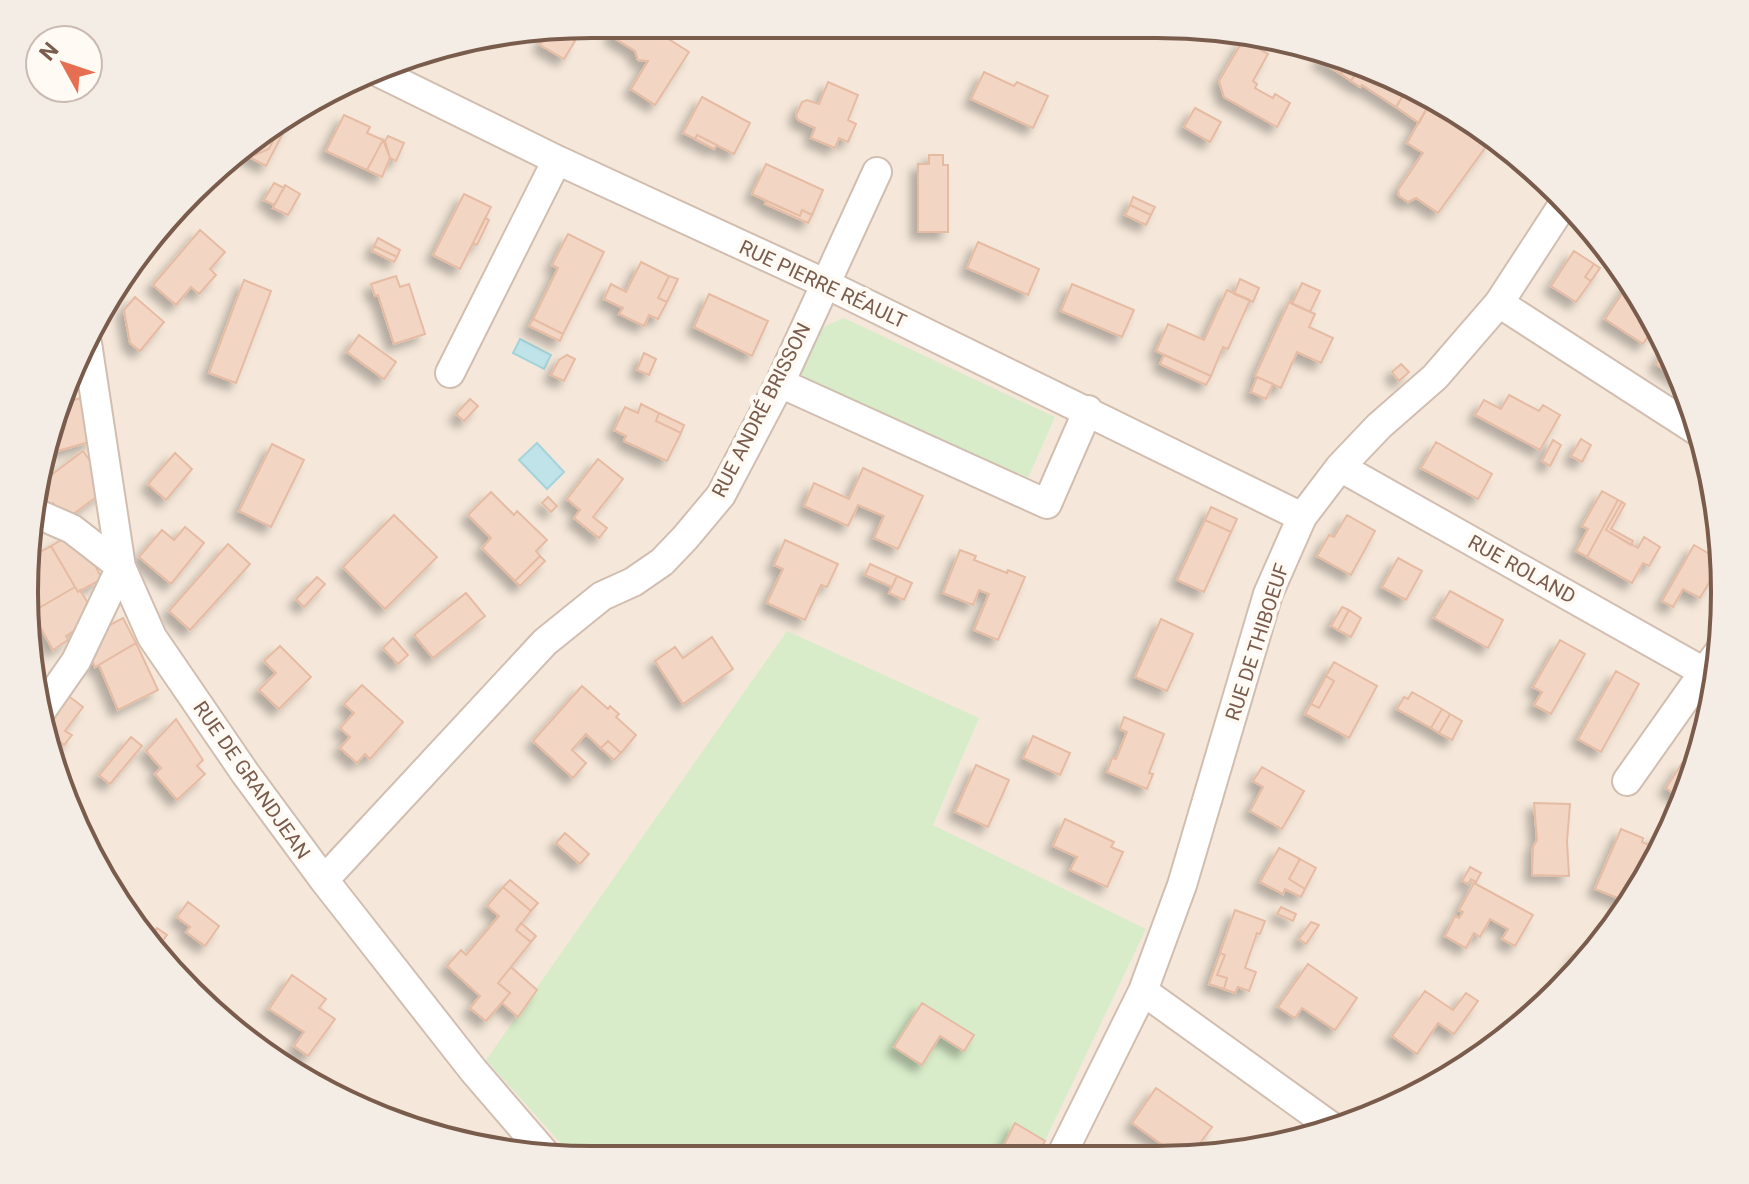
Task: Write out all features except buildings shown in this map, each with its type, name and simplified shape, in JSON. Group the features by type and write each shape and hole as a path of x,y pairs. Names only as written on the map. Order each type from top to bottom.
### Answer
{"street":[{"name":"RUE PIERRE RÉAULT","path":"388,77 1088,410 1302,517"},
{"path":"450,373 557,160"},
{"name":"RUE ANDRÉ BRISSON","path":"324,880 545,642 602,596 633,582 662,562 721,495 780,383 877,172"},
{"name":"RUE DE THIBOEUF","path":"1066,1146 1143,991 1182,885 1268,594 1302,517 1340,467 1379,426 1435,377 1499,303 1559,211"},
{"path":"1499,303 1684,423"},
{"name":"RUE DE GRANDJEAN","path":"89,359 121,567 152,637 245,773 324,880 473,1070 536,1143"},
{"path":"780,383 1047,504 1088,410"},
{"name":"RUE ROLAND","path":"1340,467 1707,659"},
{"path":"44,517 72,529 121,567 76,661 49,700"},
{"name":"RUE ROLAND","path":"1627,781 1705,672"},
{"path":"1143,991 1323,1120"}],"shaded area":[{"path":"1157,38 1229,43 1335,67 1402,95 1465,131 1549,200 1618,284 1669,380 1682,414 1700,484 1710,556 1711,592 1710,628 1700,700 1682,770 1669,804 1618,900 1549,984 1494,1032 1434,1072 1335,1117 1265,1135 1193,1145 1157,1146 592,1146 556,1145 484,1135 414,1117 380,1104 284,1053 200,984 152,929 112,869 80,804 57,735 39,628 39,556 49,484 67,414 95,347 131,284 200,200 255,152 315,112 414,67 484,49 556,39"}],"green space":[{"path":"844,318 1055,417 1028,478 800,377 823,327"},
{"path":"787,631 979,718 933,825 1146,929 1042,1146 562,1145 486,1060"}],"water":[{"path":"520,339 551,355 544,369 513,353"},
{"path":"537,443 564,472 547,489 519,460"}]}
